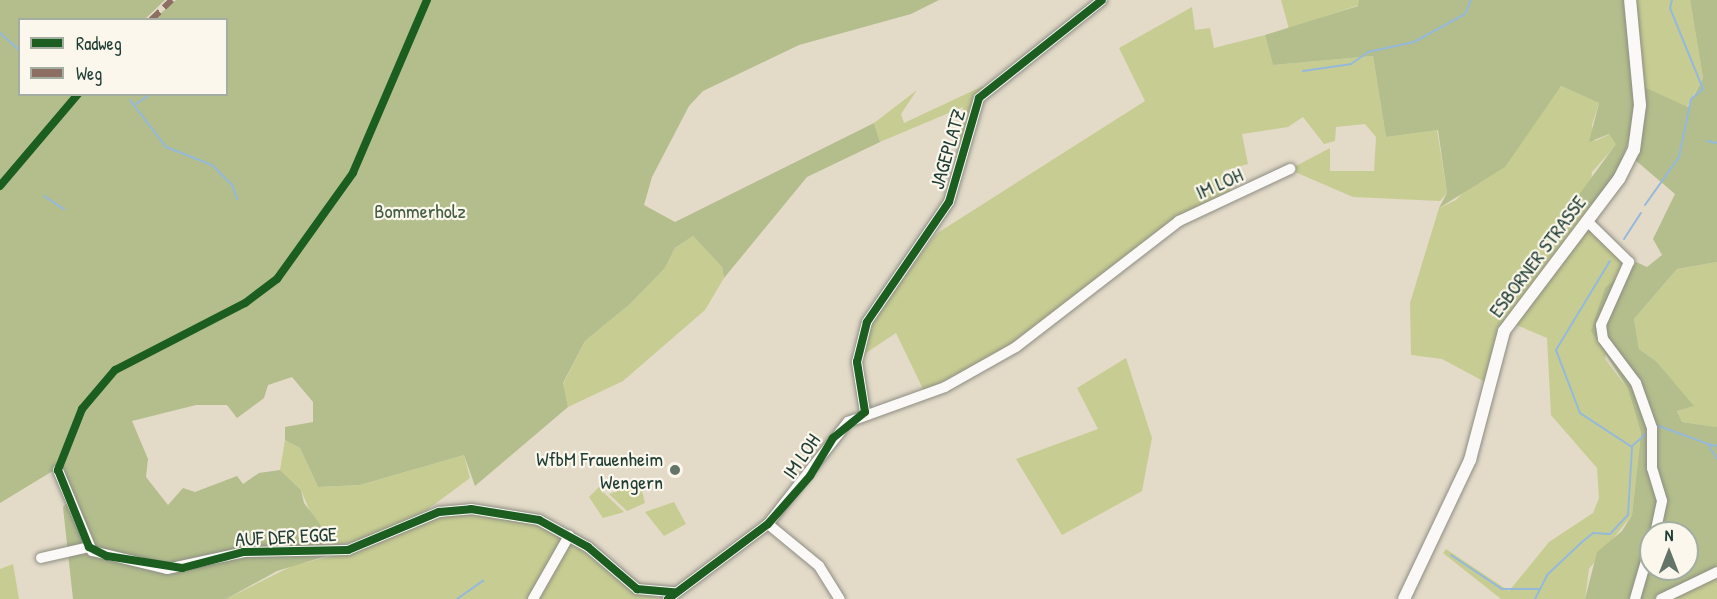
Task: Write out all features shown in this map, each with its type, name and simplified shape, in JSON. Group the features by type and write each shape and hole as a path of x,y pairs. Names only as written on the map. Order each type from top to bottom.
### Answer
{"main road":[{"name":"ESBORNER STRASSE","path":"1404,599 1470,460 1504,331 1627,167 1638,133 1630,0"}],"street":[{"name":"JAGEPLATZ","path":"865,411 857,362 864,331 950,202 979,98 1102,0"},
{"name":"IM LOH","path":"671,595 768,524 810,476 832,438 865,411 945,387 1016,347 1179,221 1290,169"},
{"path":"1587,221 1629,262 1601,325 1603,339 1636,383 1652,428 1652,468 1662,501 1658,521"},
{"path":"41,558 89,547 58,470"},
{"name":"AUF DER EGGE","path":"89,547 106,556 182,568 244,552 348,550 456,509 540,520 568,536 637,589 671,595"},
{"path":"768,524 819,566 840,599"},
{"path":"533,599 568,536"},
{"path":"1660,599 1717,572"},
{"path":"1635,599 1640,581"}],"green space":[{"path":"0,0 165,0 146,18 18,18 18,96 73,96 0,181"},
{"name":"Bommerholz","path":"176,0 939,0 911,14 799,45 703,91 689,106 652,177 644,205 675,222 874,123 880,142 807,177 724,278 722,267 693,236 675,248 665,268 630,304 585,341 563,383 568,407 475,486 464,455 360,485 318,487 300,448 285,440 285,427 313,422 313,402 292,377 268,385 264,398 237,418 227,405 196,405 132,421 148,459 146,477 168,505 183,488 195,492 237,476 243,484 259,473 280,470 301,490 304,503 320,524 326,556 277,571 226,599 73,599 63,507 68,502 56,469 0,503 0,190 79,96 228,96 228,18 155,18"},
{"path":"1281,0 1359,0 1359,5 1289,29"},
{"path":"1359,0 1627,0 1636,115 1618,175 1589,210 1578,196 1616,144 1609,134 1589,142 1599,103 1561,86 1505,167 1439,208 1447,193 1438,130 1386,137 1373,56 1273,65 1265,35 1358,6"},
{"path":"1633,0 1690,0 1703,78 1687,107 1642,86"},
{"path":"1690,0 1717,0 1717,262 1677,269 1634,319 1639,349 1656,361 1694,406 1677,411 1682,422 1717,427 1717,575 1671,599 1585,599 1597,552 1622,531 1632,515 1641,433 1628,389 1591,331 1605,288 1636,262 1647,267 1662,255 1653,239 1675,194 1634,159 1642,86 1688,107 1703,78"},
{"path":"1192,7 1195,30 1210,28 1214,48 1265,35 1273,65 1373,56 1386,137 1437,130 1447,193 1440,201 1353,197 1295,172 1294,167 1330,148 1330,171 1374,171 1376,137 1365,124 1336,127 1335,141 1324,144 1303,117 1288,127 1242,134 1248,164 1223,171 1233,197 1203,208 1010,347 924,391 896,333 860,357 869,324 936,234 1145,101 1119,48"},
{"path":"983,86 957,169 963,107 880,142 874,123 917,90 901,114 904,123"},
{"path":"1561,86 1599,103 1592,125 1595,141 1610,134 1617,144 1592,172 1589,210 1506,321 1487,383 1442,359 1411,355 1410,303 1439,208 1456,200"},
{"path":"73,96 79,96 0,190 0,181"},
{"path":"1588,224 1617,250 1627,270 1605,359 1628,389 1641,433 1632,515 1589,569 1585,599 1501,599 1443,553 1446,549 1509,591 1549,542 1593,513 1599,498 1597,468 1551,415 1547,338 1512,323"},
{"path":"693,236 722,267 724,278 705,310 623,381 568,407 563,384 585,341 630,304 665,268 675,248"},
{"path":"1717,262 1717,427 1682,422 1677,411 1693,406 1656,361 1639,349 1634,319 1677,269"},
{"path":"1126,358 1152,438 1142,491 1062,535 1016,459 1098,429 1077,388"},
{"path":"285,440 300,448 318,487 360,485 464,455 470,478 424,512 360,541 325,547 301,490 280,470"},
{"path":"640,483 645,503 627,511 609,494"},
{"path":"600,486 602,491 624,512 603,518 589,497"},
{"path":"674,502 686,524 664,536 645,512"},
{"path":"472,511 539,522 566,536 529,599 226,599 294,565 354,551 442,515"},
{"path":"572,542 632,591 662,599 539,599"},
{"path":"13,564 19,599 0,599 0,569"},
{"path":"1717,575 1717,599 1671,599"}],"waterway":[{"path":"1303,71 1351,64 1368,52 1414,42 1465,14 1471,0"},
{"path":"1645,205 1679,157 1691,99 1703,89 1670,8 1672,0"},
{"path":"0,33 18,49"},
{"path":"136,104 148,96"},
{"path":"130,100 166,147 212,165 232,185 237,199"},
{"path":"1707,141 1717,143"},
{"path":"44,196 64,209"},
{"path":"1624,239 1641,213"},
{"path":"1535,599 1547,575 1582,542 1593,533 1610,534 1628,515 1632,447 1580,413 1556,350 1610,261"},
{"path":"1656,425 1708,444 1717,459"},
{"path":"1632,446 1648,432"},
{"path":"1708,444 1717,446"},
{"path":"1451,555 1502,589 1539,589"},
{"path":"457,599 483,581"}],"marked path":[{"path":"153,18 172,0"}],"cycle path":[{"path":"427,0 353,173 277,279 245,303 115,370 82,409 58,470 89,547 107,556 182,568 244,552 348,550 439,512 471,509 539,520 588,547 637,589 674,592"},
{"path":"668,599 768,524 810,476 833,438 865,412 857,362 867,322 949,202 979,98 1102,0"},
{"path":"0,186 76,96"}],"place":[{"name":"WfbM Frauenheim Wengern","path":"675,470"}]}
